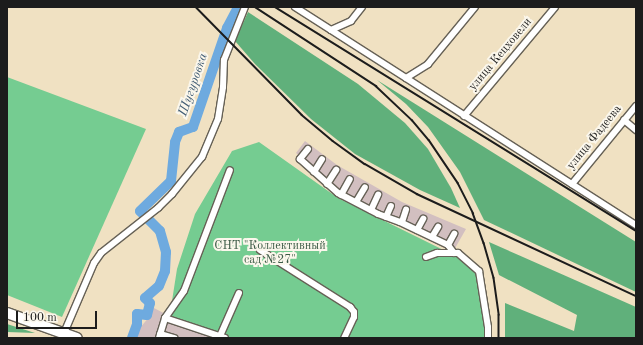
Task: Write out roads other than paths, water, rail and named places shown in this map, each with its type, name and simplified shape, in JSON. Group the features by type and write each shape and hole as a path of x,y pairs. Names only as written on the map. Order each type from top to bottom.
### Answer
{"main road":[{"path":"7,313 77,338"}],"street":[{"path":"64,333 97,258 101,253 158,208 172,194 202,157 218,119 223,87 224,60 245,7"},
{"path":"295,7 636,225"},
{"path":"331,30 351,21 362,7"},
{"path":"406,78 428,64 475,7"},
{"name":"улица Кецховели","path":"464,116 555,7"},
{"name":"улица Фадеева","path":"572,184 636,106"},
{"path":"624,120 636,130"},
{"path":"308,149 300,159 341,195 386,217 402,222 448,245 454,253"},
{"path":"314,172 322,159"},
{"path":"174,338 159,336 165,318 184,291 230,170"},
{"path":"327,184 336,170"},
{"path":"341,195 350,179"},
{"path":"356,202 365,187"},
{"path":"371,210 378,195"},
{"path":"386,217 391,206"},
{"path":"402,222 406,210"},
{"path":"417,230 423,219"},
{"path":"432,238 438,227"},
{"path":"448,245 454,234"},
{"path":"260,250 350,307 354,312 354,317 344,338"},
{"path":"426,257 437,254 458,253 479,271 488,327 488,338"},
{"path":"165,318 222,337 239,293"}],"waterway":[{"name":"Шугуровка","path":"132,338 137,324 137,314 147,315 150,303 145,298 159,286 165,271 166,252 160,231 140,211 171,181 175,142 179,132 193,127 227,28 238,7"}],"railway":[{"path":"196,7 302,115 333,141 365,164 417,194 636,296"},
{"path":"255,7 376,86 412,120 429,140 458,183 473,213 484,243 494,278 499,315 499,338"},
{"path":"275,7 636,231"}],"park label":[{"name":"СНТ \"Коллективный сад №27\"","path":"270,254"}]}
